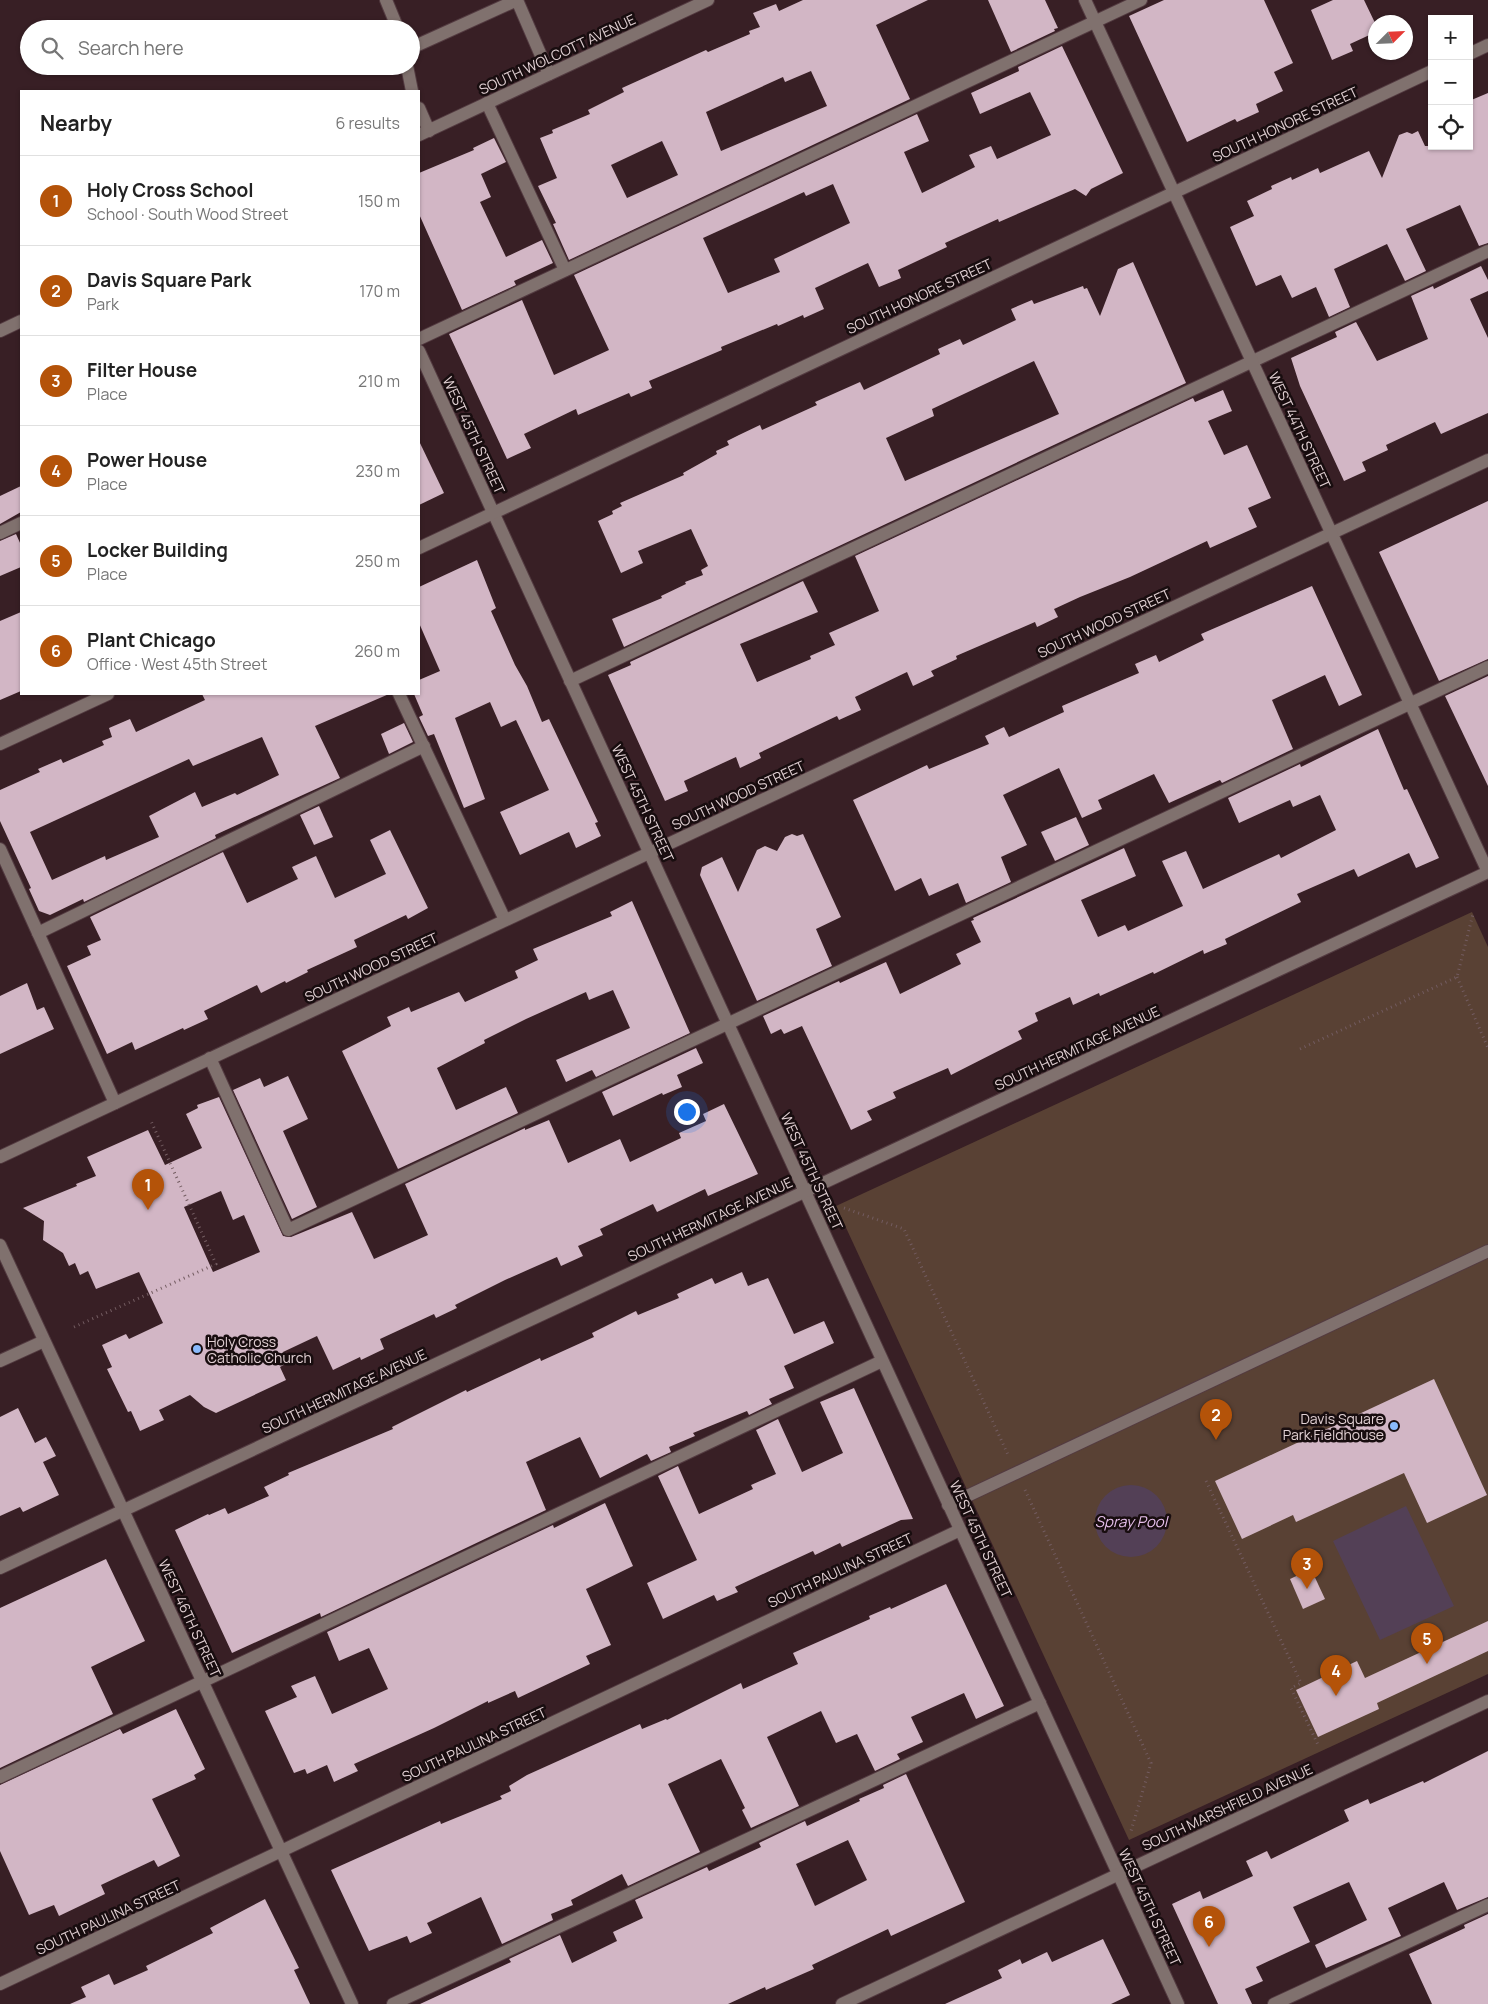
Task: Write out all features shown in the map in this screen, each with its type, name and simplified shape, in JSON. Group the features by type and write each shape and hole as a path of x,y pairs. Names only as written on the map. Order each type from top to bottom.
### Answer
{"street":[{"path":"386,0 394,20"},
{"path":"420,44 517,0 549,74"},
{"name":"SOUTH WOLCOTT AVENUE","path":"424,133 708,0"},
{"name":"WEST 44TH STREET","path":"1085,0 1488,872"},
{"path":"420,339 1141,0"},
{"path":"1473,52 1488,45"},
{"name":"SOUTH HONORE STREET","path":"420,548 1428,73"},
{"path":"409,75 412,90"},
{"path":"487,103 565,270"},
{"path":"420,113 424,133"},
{"path":"570,681 1488,251"},
{"path":"0,331 20,321"},
{"name":"WEST 45TH STREET","path":"420,353 1178,2004"},
{"name":"SOUTH WOOD STREET","path":"0,1157 1488,460"},
{"path":"0,533 20,523"},
{"path":"210,1058 288,1230 1488,667"},
{"path":"0,744 106,695"},
{"path":"399,695 505,920"},
{"path":"38,933 424,746"},
{"path":"0,849 115,1103"},
{"name":"SOUTH HERMITAGE AVENUE","path":"0,1568 1488,872"},
{"name":"WEST 46TH STREET","path":"0,1245 352,2004"},
{"path":"948,1505 1488,1251"},
{"path":"0,1361 44,1341"},
{"path":"0,1777 882,1360"},
{"name":"SOUTH PAULINA STREET","path":"0,1984 960,1530"},
{"name":"SOUTH MARSHFIELD AVENUE","path":"842,2004 1488,1701"},
{"path":"393,2004 1040,1704"},
{"path":"1274,2004 1488,1904"}],"path":[{"path":"1473,914 1457,977 1488,1048"},
{"path":"1300,1049 1457,977"},
{"path":"74,1327 216,1264 151,1121"},
{"path":"844,1208 904,1229 1016,1472 1150,1763 1131,1831"},
{"path":"1206,1481 1301,1683 1291,1688 1319,1747"}],"shaded area":[{"path":"1472,912 1488,947 1488,1674 1129,1840 836,1206"}],"water":[{"name":"Spray Pool","path":"1131,1485 1151,1491 1161,1501 1167,1521 1161,1541 1151,1551 1131,1557 1111,1551 1101,1541 1095,1521 1101,1501 1111,1491"},
{"path":"1406,1506 1454,1606 1380,1640 1333,1541"}],"building":[{"path":"803,0 928,0 876,25 910,99 569,260 553,224 556,223 538,186 557,178 540,138 553,133 552,130 590,114 588,110 624,92 622,88 706,50 708,52 750,34 749,31 760,27 753,13 776,4 779,11","holes":["811,71 827,106 721,151 706,112 783,77 785,82","662,141 678,175 627,198 611,165"]},
{"path":"988,0 1045,0 1058,28 1011,52"},
{"path":"1164,0 1264,0 1293,63 1274,72 1283,91 1256,104 1259,112 1237,122 1235,119 1187,142 1129,16"},
{"path":"1333,0 1364,0 1371,15 1368,15 1368,36 1350,44 1353,51 1332,60 1311,10"},
{"path":"1062,46 1123,173 1091,189 1086,196 1075,189 999,222 998,219 945,243 947,247 898,270 901,278 879,287 868,263 815,288 824,309 804,318 803,315 778,326 777,324 721,347 722,350 649,381 652,388 631,397 629,393 578,415 576,409 524,434 531,448 507,459 449,334 522,300 554,375 609,350 574,275 917,114 929,141 904,152 922,193 975,167 969,155 991,146 997,159 1051,135 1030,92 980,114 971,93 1019,71 1018,67","holes":["833,184 850,223 774,259 780,272 728,293 703,238 804,192 806,196"]},
{"path":"1488,93 1488,243 1479,246 1460,205 1406,229 1426,271 1405,281 1387,244 1334,269 1350,307 1329,317 1316,287 1292,298 1281,275 1256,286 1230,227 1254,216 1247,201 1272,189 1271,186 1291,177 1292,180 1318,168 1320,173 1369,151 1382,178 1399,135 1407,132 1412,134 1418,131 1425,146 1428,146 1428,150 1473,150 1473,99"},
{"path":"494,138 506,162 481,174 491,197 480,202 506,257 542,240 553,263 514,281 516,285 462,310 420,216 420,173 474,150 473,148"},
{"path":"1133,262 1186,383 624,647 612,619 662,598 661,596 686,584 685,582 703,575 701,570 708,566 691,529 638,551 643,563 621,573 598,521 613,514 612,511 622,506 620,503 684,475 683,473 717,454 716,451 729,445 727,441 760,425 762,430 817,405 815,402 860,382 864,390 940,354 938,349 960,339 963,345 1016,320 1011,309 1032,300 1034,304 1083,286 1084,289 1087,288 1100,316 1118,269","holes":["1034,361 1059,414 905,481 886,438 934,416 932,409"]},
{"path":"1481,266 1488,280 1488,291 1470,299 1488,338 1488,413 1441,434 1435,422 1386,445 1388,450 1362,462 1366,471 1344,481 1300,386 1291,358 1337,337 1335,332 1356,322 1377,361 1428,339 1411,296 1433,286 1434,289"},
{"path":"1223,390 1232,411 1208,421 1224,455 1247,445 1271,498 1248,508 1257,527 1210,548 1207,541 1130,577 1054,609 1058,617 1037,627 1035,622 956,656 957,659 931,671 934,676 913,686 907,672 855,697 861,710 839,720 837,716 759,753 761,758 740,768 736,757 684,781 688,791 665,801 608,675 631,665 630,662 803,581 818,612 740,644 757,682 811,659 810,656 835,645 829,633 879,611 855,556 1193,398 1195,402"},
{"path":"420,443 444,493 420,505"},
{"path":"20,486 20,513 0,524 0,496"},
{"path":"1488,501 1488,659 1439,681 1379,552"},
{"path":"16,534 20,543 20,567 0,576 0,541"},
{"path":"477,560 496,608 491,611 515,665 527,686 542,722 549,719 598,822 595,823 601,836 576,848 569,832 520,855 500,812 549,790 516,720 501,727 490,702 455,718 485,799 464,808 434,734 428,736 419,717 423,715 414,695 420,695 420,680 440,671 420,625 420,587"},
{"path":"1312,586 1362,695 1339,706 1325,675 1272,700 1293,749 1222,783 1220,780 1169,803 1154,774 1098,800 1102,809 1082,818 1059,768 1003,795 1027,845 1001,857 1011,882 966,903 958,883 929,896 921,878 895,891 853,800 927,765 929,769 989,744 985,736 1004,727 1009,737 1064,712 1062,706 1139,673 1135,664 1156,655 1159,662 1204,640 1201,634"},
{"path":"20,612 20,691 0,700 0,621"},
{"path":"1488,676 1488,786 1445,696"},
{"path":"202,695 387,695 315,726 340,778 215,835 216,838 84,902 83,899 50,915 39,911 29,889 31,888 0,821 0,790 40,772 38,769 61,759 63,763 104,745 102,741 112,737 109,728 130,719 136,732 205,700","holes":["262,737 279,775 237,795 235,793 202,807 195,792 149,816 159,837 106,860 105,856 52,880 30,832 189,759 193,766"]},
{"path":"404,723 413,742 389,754 381,734"},
{"path":"1378,729 1404,790 1407,789 1439,858 1416,868 1409,853 1358,877 1354,869 1297,894 1301,902 1225,939 1227,944 1204,954 1203,950 1154,974 1153,972 1100,996 1099,993 1073,1005 1070,997 1035,1013 1038,1021 1018,1031 1022,1039 951,1075 948,1068 893,1092 896,1098 867,1111 872,1120 851,1130 802,1026 784,1034 781,1029 771,1034 763,1016 886,962 900,994 961,964 956,954 981,942 971,921 974,920 973,918 1124,848 1136,876 1081,900 1098,937 1125,925 1128,931 1183,906 1162,861 1186,851 1203,889 1279,854 1281,858 1336,830 1320,795 1293,807 1290,800 1239,823 1228,798 1300,764 1301,767"},
{"path":"319,806 333,837 314,845 300,815"},
{"path":"1076,817 1089,845 1055,861 1041,832"},
{"path":"390,830 428,908 408,919 406,915 354,940 357,947 307,970 308,972 286,983 285,981 261,993 257,985 204,1011 208,1019 184,1030 183,1028 135,1050 132,1042 107,1054 67,966 91,955 87,946 101,940 90,917 223,852 247,903 298,879 292,867 316,856 335,898 386,874 370,840"},
{"path":"792,834 797,836 803,834 841,917 816,929 832,966 757,1001 700,875 702,867 722,857 738,892 757,850 765,846 777,851 785,837"},
{"path":"632,901 690,1033 596,1077 592,1070 566,1082 556,1060 630,1028 613,990 589,1000 586,992 526,1019 484,1040 485,1043 437,1068 456,1110 506,1087 518,1113 398,1169 342,1051 391,1026 387,1017 409,1007 411,1012 459,992 465,1002 518,978 515,971 538,960 533,949 612,916 610,912"},
{"path":"27,983 37,1010 44,1007 54,1029 0,1054 0,996"},
{"path":"696,1048 703,1063 677,1075 682,1087 663,1095 662,1093 613,1116 602,1092"},
{"path":"288,1076 308,1119 283,1131 317,1207 292,1219 233,1090 260,1078 264,1087"},
{"path":"219,1097 283,1236 291,1237 352,1212 374,1259 428,1235 405,1184 525,1128 525,1130 549,1120 568,1163 620,1139 630,1162 681,1138 679,1133 706,1121 703,1114 724,1104 758,1174 708,1196 705,1189 657,1212 653,1204 600,1229 603,1235 578,1246 583,1256 561,1266 557,1257 505,1280 455,1305 457,1308 436,1318 434,1314 380,1339 384,1349 361,1360 360,1357 333,1370 317,1336 283,1352 287,1363 280,1367 286,1380 216,1413 204,1407 190,1395 159,1410 164,1420 140,1431 131,1411 128,1412 107,1369 112,1367 102,1345 126,1334 129,1339 163,1323 139,1272 96,1289 88,1271 80,1275 75,1263 69,1266 63,1253 43,1240 44,1221 23,1208 77,1186 76,1184 96,1176 87,1157 148,1130 165,1165 202,1148 186,1114 198,1108 197,1105","holes":["221,1191 233,1220 244,1215 260,1252 213,1272 184,1207"]},
{"path":"742,1272 748,1286 768,1278 794,1334 824,1321 834,1343 784,1366 794,1388 769,1399 772,1404 749,1415 747,1411 693,1433 695,1436 669,1447 671,1452 651,1461 647,1454 600,1478 580,1437 526,1462 546,1510 321,1617 320,1613 232,1653 175,1530 208,1514 225,1508 228,1514 269,1496 264,1487 289,1475 288,1473 393,1429 392,1427 466,1390 467,1392 540,1358 541,1361 594,1337 592,1333 636,1311 638,1315 679,1298 677,1294 712,1278 715,1284"},
{"name":"Davis Square Park Fieldhouse","path":"1434,1379 1487,1495 1427,1523 1404,1473 1296,1522 1293,1515 1242,1539 1215,1481"},
{"path":"854,1388 913,1519 901,1520 842,1547 840,1543 815,1555 813,1551 735,1587 738,1592 717,1601 714,1595 663,1619 647,1583 697,1560 658,1476 678,1466 699,1514 753,1489 751,1485 776,1474 756,1430 778,1419 802,1472 843,1453 820,1402"},
{"path":"18,1408 35,1443 46,1437 56,1456 43,1462 59,1495 23,1512 20,1507 0,1516 0,1417"},
{"path":"605,1503 633,1566 586,1589 611,1645 586,1656 590,1664 518,1698 515,1691 488,1703 488,1701 354,1764 358,1771 334,1782 327,1765 307,1774 305,1769 294,1773 265,1711 297,1697 291,1686 315,1676 332,1714 388,1689 369,1648 339,1661 327,1632 553,1525 554,1528"},
{"path":"106,1559 145,1641 91,1667 113,1714 0,1768 0,1608"},
{"path":"1311,1569 1325,1599 1303,1609 1290,1579"},
{"path":"946,1584 1004,1706 976,1719 964,1693 911,1717 923,1742 897,1754 900,1759 875,1771 857,1734 836,1743 821,1711 767,1737 799,1806 751,1828 742,1810 745,1808 721,1759 668,1784 700,1852 628,1886 622,1874 571,1900 573,1905 551,1914 553,1920 502,1944 481,1897 427,1923 432,1933 410,1943 407,1936 369,1951 331,1870 440,1821 441,1824 502,1799 500,1796 511,1791 509,1786 527,1775 640,1724 642,1729 667,1720 741,1683 743,1689 798,1664 793,1653 870,1619 869,1616 890,1607 891,1609"},
{"path":"1488,1621 1488,1651 1377,1703 1379,1709 1318,1737 1296,1690 1357,1661 1365,1678"},
{"path":"176,1709 205,1769 194,1775 196,1779 152,1799 180,1856 158,1867 154,1860 101,1885 105,1894 59,1916 54,1905 29,1915 0,1851 0,1785 120,1729 123,1734"},
{"path":"1488,1751 1488,1897 1457,1910 1444,1882 1388,1908 1401,1936 1326,1968 1315,1945 1367,1920 1349,1882 1293,1907 1310,1942 1256,1967 1263,1981 1245,1989 1252,2004 1218,2004 1172,1904 1200,1891 1203,1899 1253,1876 1246,1861 1267,1851 1271,1859 1349,1821 1344,1810 1368,1799 1370,1804 1423,1781 1424,1783"},
{"path":"906,1774 965,1902 891,1936 888,1929 812,1965 814,1969 766,1990 765,1987 728,2004 420,2004 511,1962 509,1959 560,1935 572,1963 617,1941 613,1932 643,1918 635,1900 707,1867 709,1871 761,1847 759,1843 805,1821 807,1826 860,1801 859,1799 884,1788 883,1785","holes":["848,1840 867,1880 815,1906 796,1864"]},
{"path":"265,1899 299,1968 294,1970 310,2004 70,2004 86,1997 81,1987 109,1974 114,1985 148,1970 146,1966 213,1933 210,1928"},
{"path":"1488,1914 1488,2004 1432,2004 1409,1954 1465,1928 1464,1925"},
{"path":"1103,1939 1130,1995 1111,2004 945,2004 1002,1978 998,1970 1020,1959 1022,1964 1047,1952 1052,1962"}],"place":[{"name":"Holy Cross School","path":"148,1210"},
{"name":"Holy Cross Catholic Church","path":"197,1349"},
{"name":"Davis Square Park Fieldhouse","path":"1394,1426"},
{"name":"Davis Square Park","path":"1216,1440"},
{"name":"Filter House","path":"1307,1589"},
{"name":"Locker Building","path":"1427,1664"},
{"name":"Power House","path":"1336,1696"},
{"name":"Plant Chicago","path":"1209,1947"}]}
